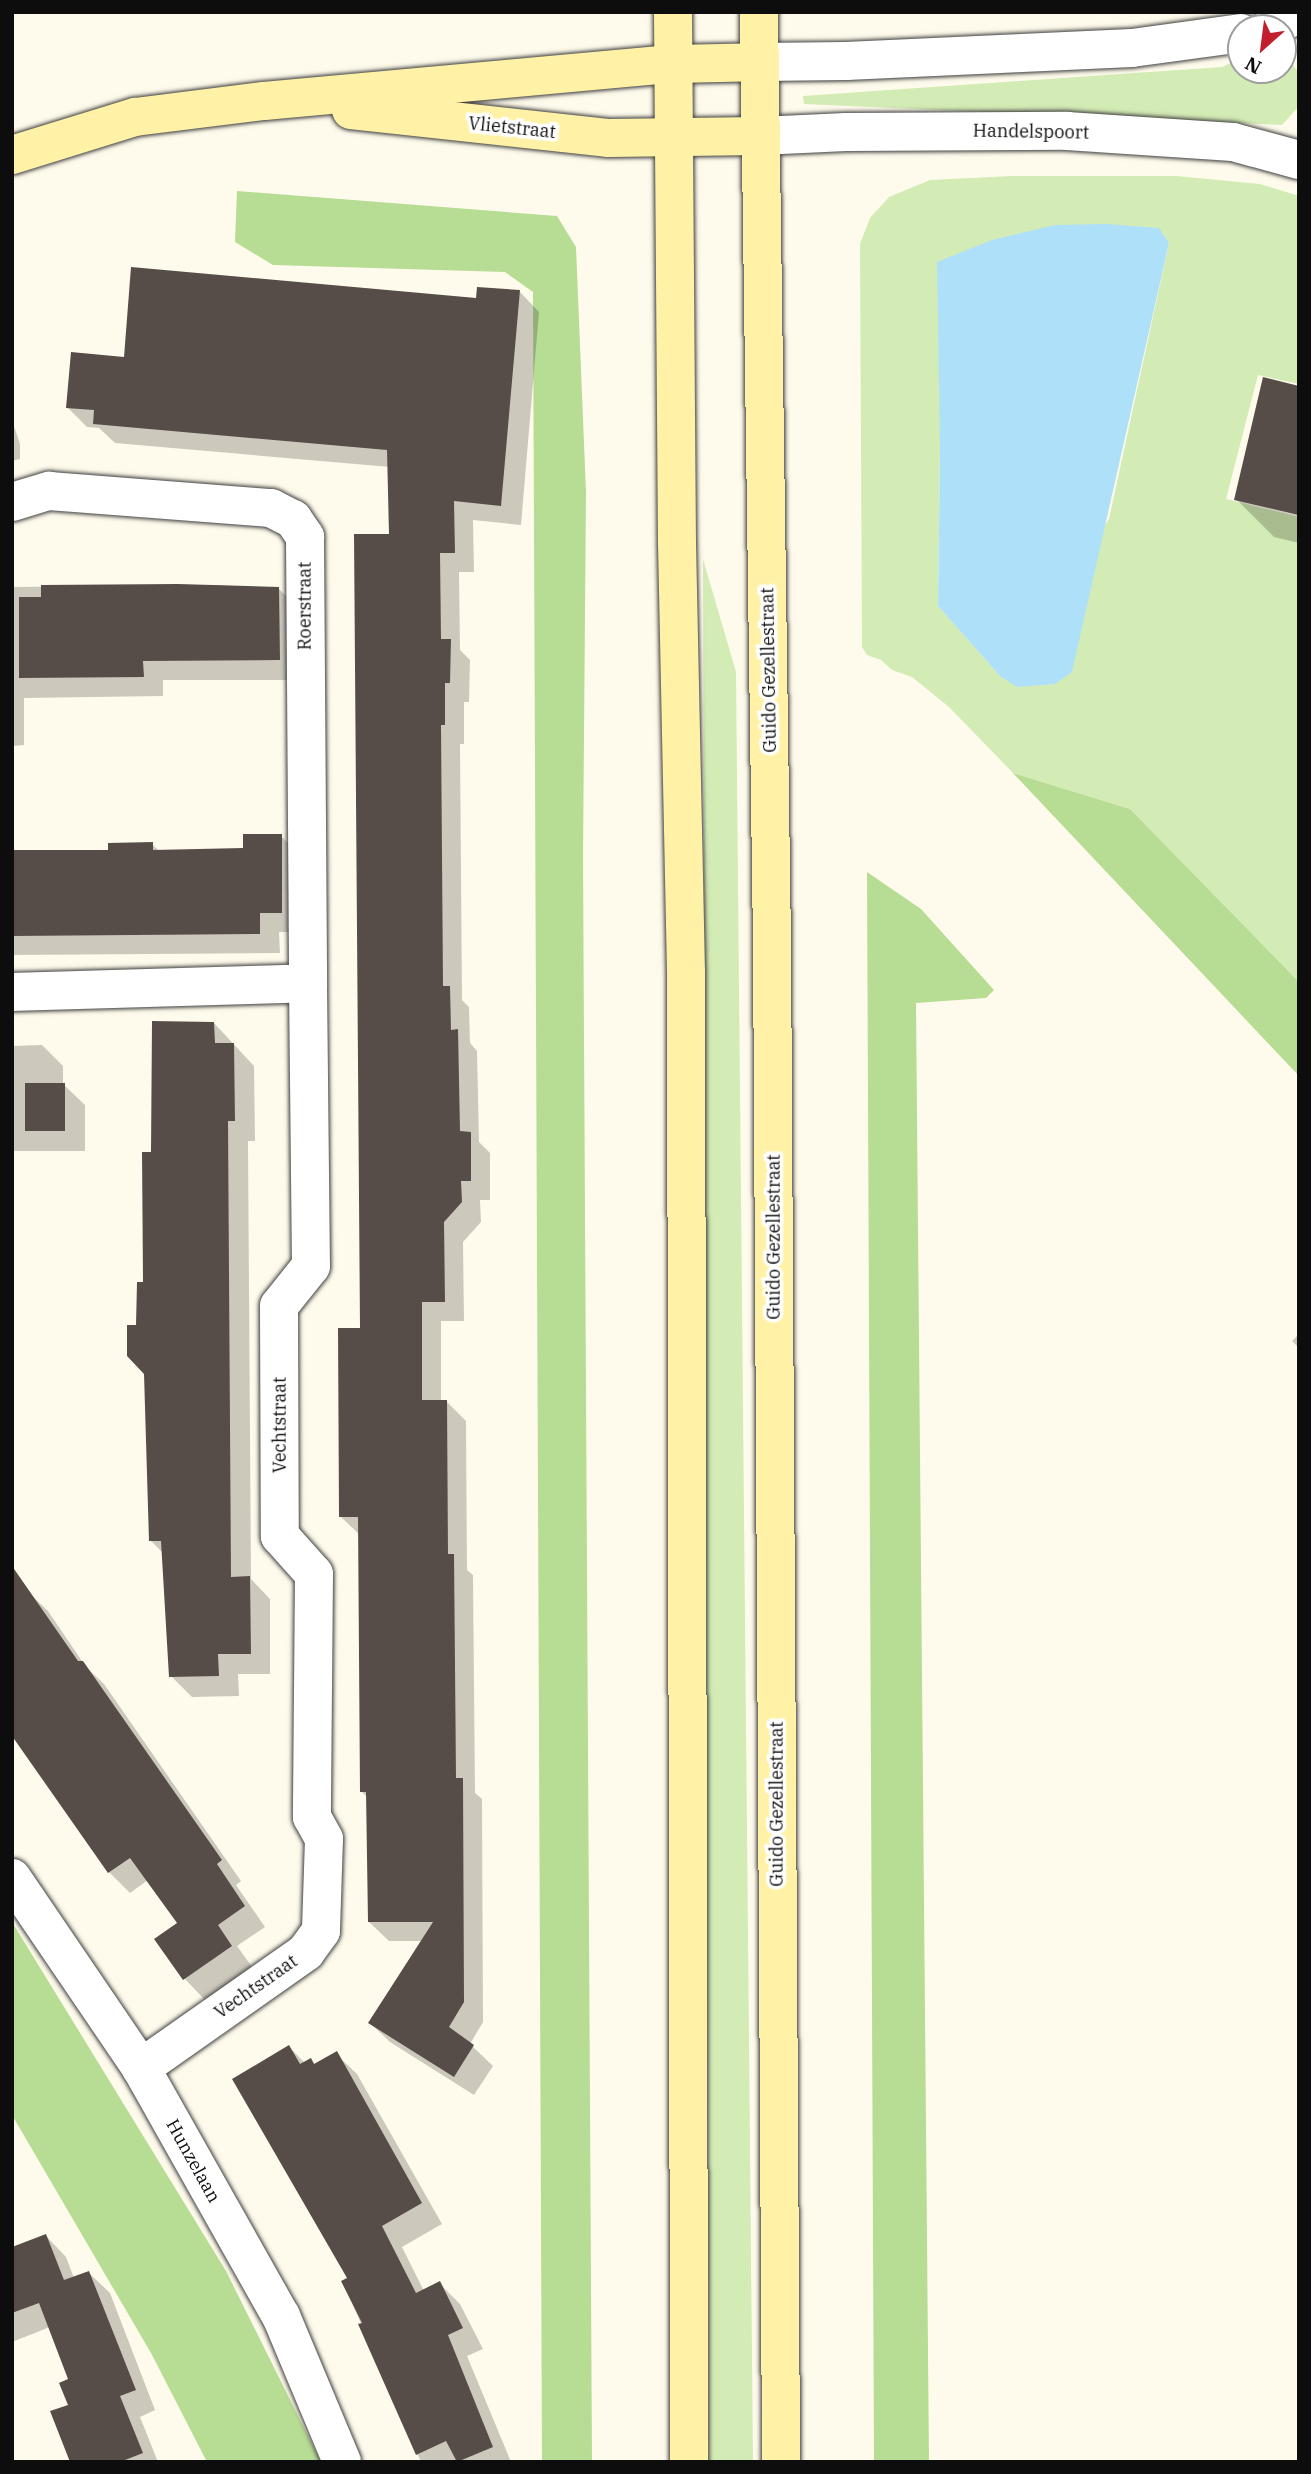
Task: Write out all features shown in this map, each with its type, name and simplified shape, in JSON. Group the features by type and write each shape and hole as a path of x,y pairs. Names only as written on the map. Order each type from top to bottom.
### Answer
{"main road":[{"path":"673,12 677,543 686,986 689,2462"},
{"name":"Guido Gezellestraat","path":"759,12 772,941 781,2462"},
{"name":"Vlietstraat","path":"12,155 135,117 264,101 674,64 760,62"},
{"name":"Vlietstraat","path":"264,101 609,138 761,136"}],"street":[{"path":"760,62 845,61 1132,48 1227,35"},
{"name":"Handelspoort","path":"761,136 846,132 1067,131 1233,142 1299,160"},
{"name":"Roerstraat","path":"12,502 48,492 271,508 293,519 305,537 308,983"},
{"path":"12,992 308,983"},
{"name":"Vechtstraat","path":"141,2068 306,1952 321,1931 324,1839 312,1817 314,1574 280,1536 279,1306 312,1266 308,983"},
{"name":"Hunzelaan","path":"12,1878 141,2068 281,2315 342,2462"}],"green space":[{"path":"1227,65 1227,84 1297,84 1297,70 1299,106 1282,125 804,104 803,96"},
{"path":"1012,176 1176,176 1260,184 1299,196 1299,384 1258,375 1226,499 1299,517 1299,982 1130,809 1013,773 949,707 912,677 892,670 881,660 867,655 862,647 860,244 870,218 889,197 930,180","holes":["1169,243 1109,519 1000,676 938,606 940,447"]},
{"path":"237,191 557,216 576,247 586,492 583,858 592,2462 542,2462 533,292 505,272 273,265 235,242"},
{"path":"703,559 736,672 753,2462 709,2462"},
{"path":"1013,773 1130,809 1299,982 1299,1076"},
{"path":"867,872 921,909 994,990 986,998 916,1003 929,2462 874,2462"},
{"path":"12,1922 226,2271 321,2462 207,2462 151,2353 12,2115"}],"water":[{"path":"1106,224 1159,228 1169,243 1072,672 1055,684 1017,687 1000,676 938,606 940,447 937,262 992,240 1055,225"}],"building":[{"path":"131,267 476,298 477,287 520,290 501,506 454,501 455,553 440,553 441,639 451,639 450,683 445,683 445,725 441,725 443,986 450,986 451,1030 458,1029 460,1131 471,1132 471,1181 461,1181 462,1202 444,1222 445,1302 422,1302 422,1400 447,1400 448,1554 454,1554 456,1778 463,1778 464,2002 449,2027 474,2045 454,2077 368,2023 433,1922 368,1922 366,1792 360,1792 358,1517 339,1517 338,1328 360,1328 354,534 389,534 387,450 93,424 94,410 66,408 71,352 124,357"},
{"path":"1263,377 1299,386 1299,515 1234,500"},
{"path":"178,584 279,587 280,660 143,661 144,677 19,678 19,597 41,597 41,585"},
{"path":"243,834 282,834 282,913 260,913 260,934 12,936 12,850 108,850 108,843 153,842 153,850 243,848"},
{"path":"152,1021 214,1022 215,1043 234,1043 235,1121 228,1121 231,1577 250,1576 251,1654 218,1654 219,1676 169,1677 161,1541 149,1541 144,1374 127,1356 127,1325 136,1325 137,1282 143,1282 142,1152 151,1152"},
{"path":"25,1083 65,1083 65,1131 25,1131"},
{"path":"12,1566 78,1661 83,1661 222,1860 217,1864 245,1906 218,1925 232,1946 183,1980 154,1939 177,1923 130,1858 108,1873 12,1736"},
{"path":"289,2045 300,2064 311,2058 314,2064 337,2051 422,2203 382,2226 416,2293 440,2281 463,2328 448,2335 493,2447 457,2462 446,2441 416,2455 358,2324 362,2323 341,2281 347,2278 232,2079"},
{"path":"46,2234 64,2280 89,2271 136,2390 120,2396 143,2453 120,2462 70,2462 50,2411 68,2405 59,2383 68,2379 39,2303 12,2313 12,2247"}]}
